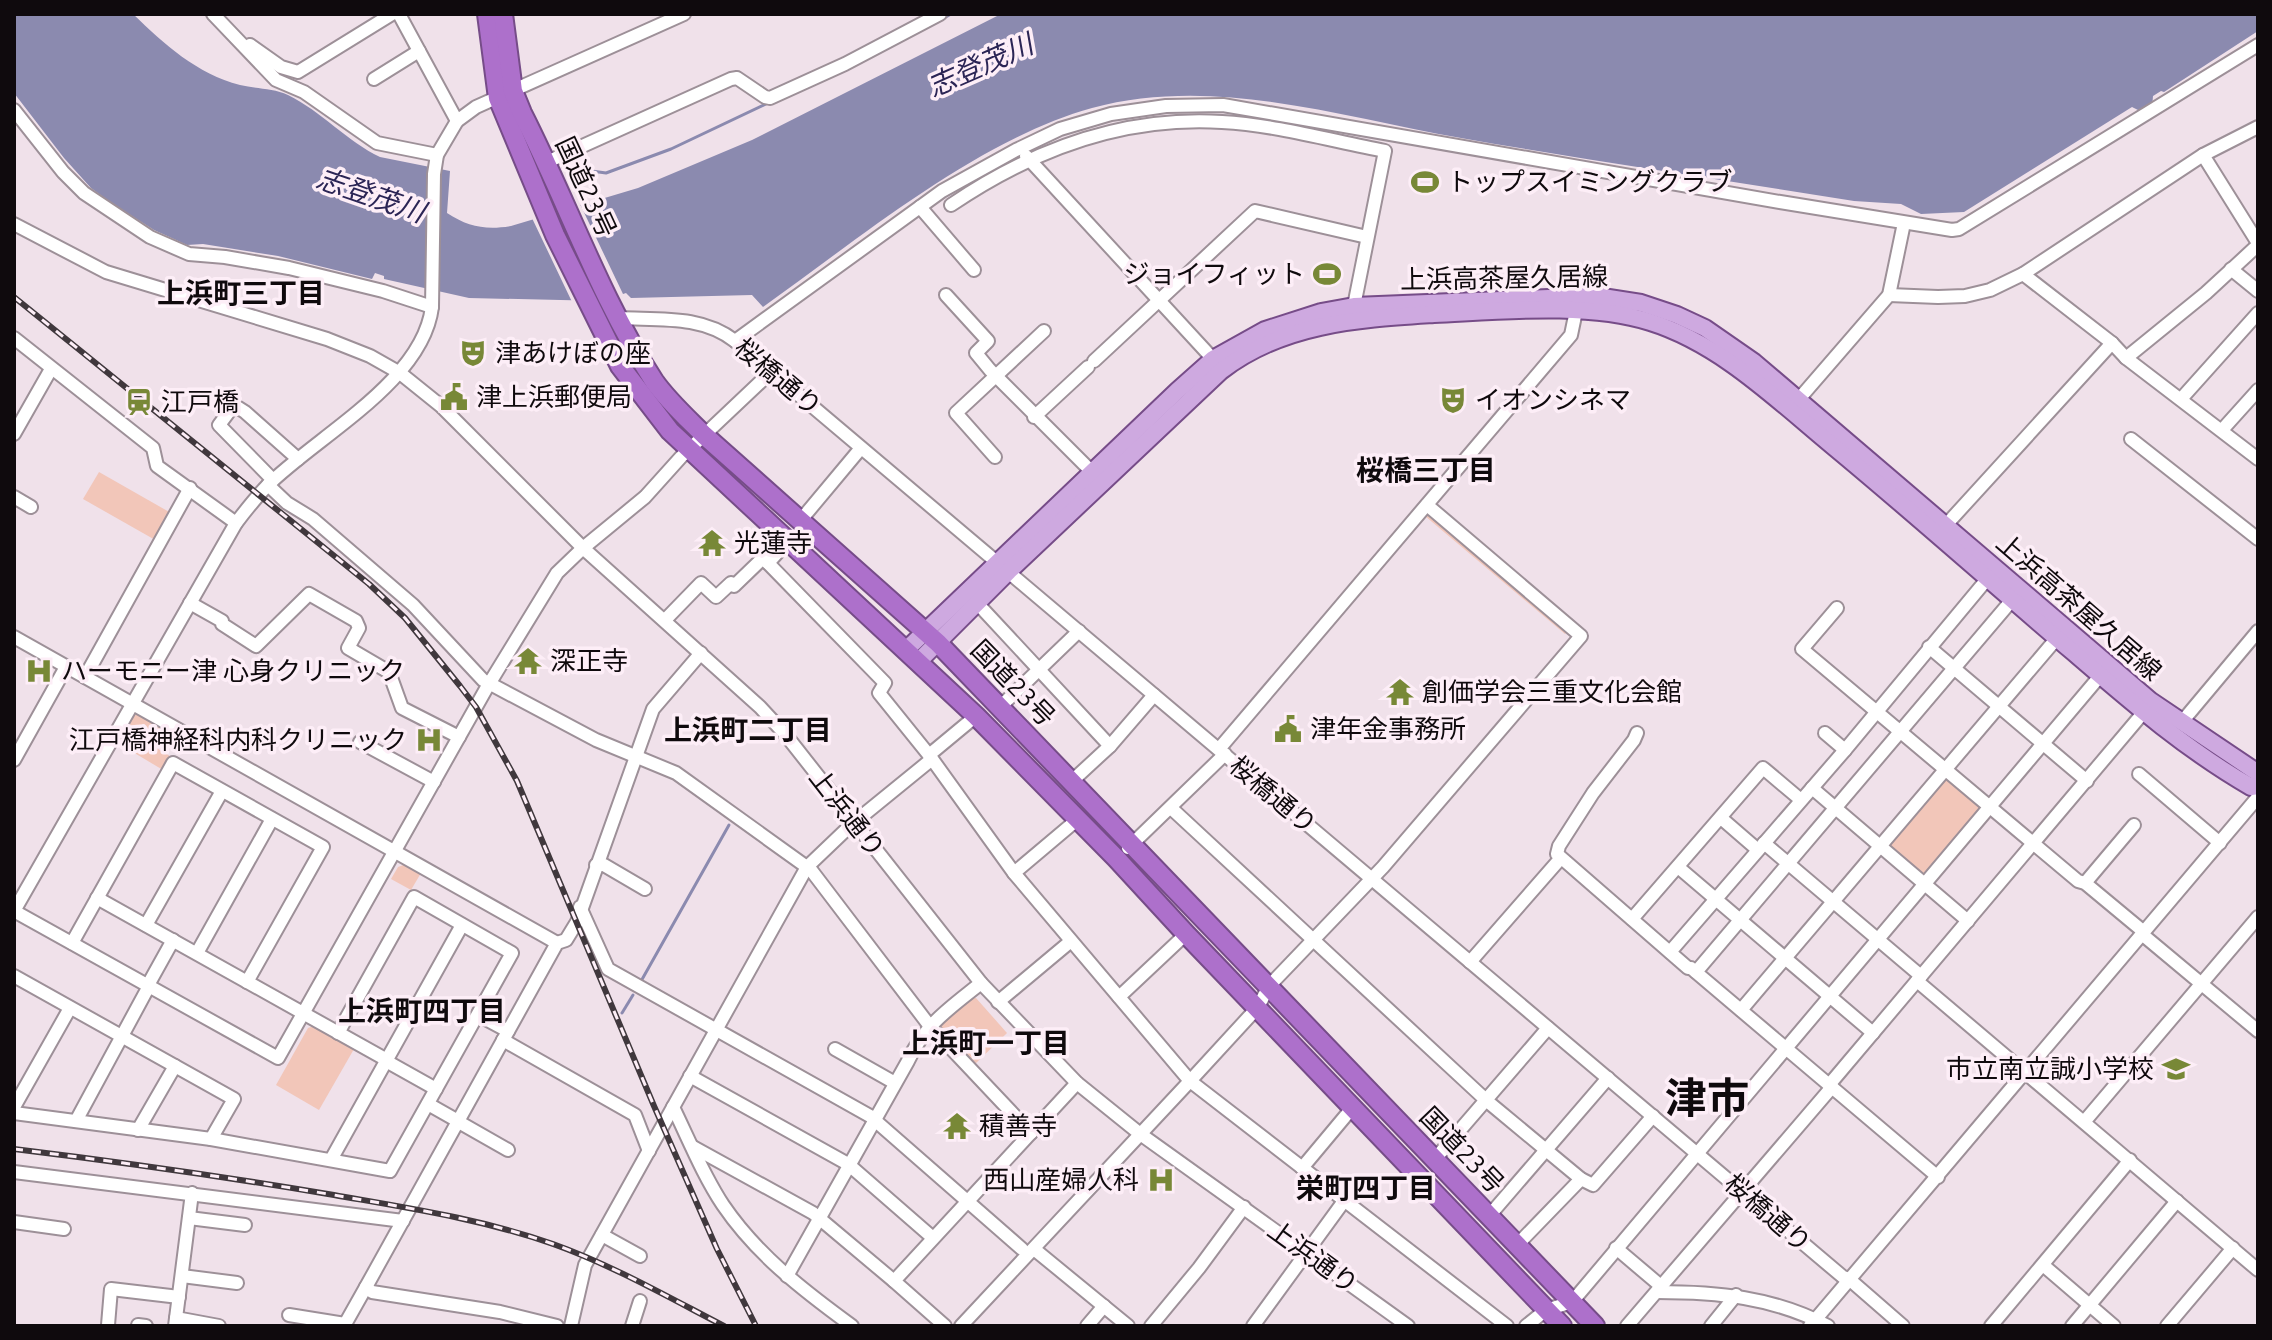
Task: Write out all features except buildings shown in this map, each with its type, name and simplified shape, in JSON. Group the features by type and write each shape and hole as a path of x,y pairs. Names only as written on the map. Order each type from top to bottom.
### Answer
{"highway":[{"name":"国道23号","path":"487,14 519,154 590,310 620,366 670,431 697,442 800,521 931,637 1595,1326"},
{"name":"国道23号","path":"503,14 506,94 538,144 617,313 655,382 697,442 789,540 913,655 1078,819 1562,1326"}],"main road":[{"name":"上浜高茶屋久居線","path":"1098,478 1213,359 1275,326 1354,306 1596,296 1641,303 1705,328 1737,349 2012,600 2143,713 2190,749 2251,787 2258,786"},
{"name":"上浜高茶屋久居線","path":"913,655 1098,478 1233,361 1296,332 1361,318 1576,311 1629,316 1687,337 1794,404 1946,525 2151,701 2258,773"},
{"name":"上浜高茶屋久居線","path":"931,637 977,603 1003,566"}],"street":[{"path":"213,14 276,80 304,92 377,143 436,161"},
{"path":"246,48 250,45 281,67 298,72 392,14"},
{"path":"399,14 457,121"},
{"path":"684,14 476,107 457,121 436,161 432,307 423,338 400,373 271,482 236,523 14,911 278,1058 459,737 557,573 645,497 654,484 771,372"},
{"path":"547,162 731,79 737,78 770,98 845,64 940,14"},
{"path":"735,341 959,180 1060,129 1111,114 1166,106 1223,105 1904,223 1959,229 2258,45"},
{"path":"374,79 419,51"},
{"path":"14,110 63,172 84,193 150,237 189,254 289,268 383,291 432,307"},
{"path":"951,205 1030,161 1099,134 1133,126 1190,121 1251,125 1385,151 1354,306"},
{"path":"1889,295 1965,296 1990,290 2023,274 2203,155 2258,127"},
{"path":"1019,148 1213,359"},
{"path":"2126,358 2258,244 2203,155"},
{"path":"920,207 974,270"},
{"path":"1034,417 1255,211 1367,237"},
{"path":"1794,404 1889,295 1904,223"},
{"name":"上浜通り","path":"14,224 91,265 168,292 204,300 327,339 370,356 400,373 441,406 583,548 760,707 785,734 981,983 1077,1083 1139,1133 1306,1253 1391,1321 1408,1326"},
{"path":"2231,269 2258,291"},
{"path":"2023,274 2258,459"},
{"path":"946,295 988,341 976,353 995,376 1098,478"},
{"path":"1116,858 1171,808 1222,752 1571,335 1576,311"},
{"name":"桜橋通り","path":"617,313 697,322 723,332 735,341 1903,1326"},
{"path":"2181,399 2258,313"},
{"path":"995,457 956,413 1044,331"},
{"path":"14,338 153,448 157,466 236,523"},
{"path":"1946,525 2112,343"},
{"path":"14,434 51,369"},
{"path":"2222,430 2258,390"},
{"path":"298,459 234,405 219,425 287,503 313,519 413,605 483,680 596,740 676,773 807,867 929,1025 1031,1133"},
{"path":"2131,439 2258,539"},
{"path":"800,521 861,448"},
{"path":"85,677 190,488"},
{"path":"14,497 31,507"},
{"path":"961,1326 1028,1249 1258,1007 1269,986 1372,878 1581,636 1427,505"},
{"path":"768,563 789,540"},
{"path":"665,620 701,583 716,597 731,583 734,586 763,558 885,683 879,693 931,757 1014,873 1190,1081 1507,1326"},
{"path":"1670,952 1845,750 1988,578"},
{"path":"190,603 256,646 309,594 356,621 359,628 348,648 389,672 402,708 459,737"},
{"path":"1696,972 2012,600"},
{"path":"977,603 1110,746"},
{"path":"1837,608 1802,649 2258,1031"},
{"path":"1000,707 1079,631"},
{"path":"2181,723 2258,631"},
{"path":"14,637 557,943"},
{"path":"1741,1010 2057,638"},
{"path":"1929,647 2087,781"},
{"path":"289,1315 344,1325 557,943 566,940 577,922 635,754 656,703 701,653"},
{"path":"14,760 66,667"},
{"path":"1526,1326 1546,1310 1572,1302 2100,676"},
{"path":"1072,781 1110,746 1154,695"},
{"path":"1627,1326 2143,713"},
{"path":"571,1326 582,1273 807,867 976,716"},
{"path":"1637,733 1559,846 1557,854 1560,859 1938,1177"},
{"path":"1825,733 1845,750"},
{"path":"360,742 434,782"},
{"path":"72,943 173,763 323,847 247,982"},
{"path":"1632,919 1763,768 1801,800"},
{"path":"2139,774 2220,843"},
{"path":"1812,788 1968,921"},
{"path":"146,925 222,791"},
{"path":"1813,1323 2258,797"},
{"path":"1171,808 1487,1101 1581,1179 1593,1185 1653,1116"},
{"path":"1721,818 1789,864 1833,901 2258,1270"},
{"path":"197,953 272,819"},
{"path":"1014,873 1078,819"},
{"path":"2085,883 2134,825"},
{"path":"1470,962 1560,859"},
{"path":"596,865 604,865 645,889"},
{"path":"1678,867 1873,1033"},
{"path":"70,1008 14,1110 332,1158 390,1171 512,953 414,897 338,1033"},
{"path":"97,898 436,1089"},
{"path":"580,907 608,969 875,1119 968,1200 1128,1326"},
{"path":"2084,1122 2258,917"},
{"path":"332,1158 462,925"},
{"path":"1119,997 1186,934"},
{"path":"76,1121 173,940"},
{"path":"998,1002 1071,941"},
{"path":"15,979 234,1099 211,1139"},
{"path":"787,1276 917,1040 929,1025 981,983"},
{"path":"478,1015 635,1115 649,1151"},
{"path":"1435,1159 1548,1028"},
{"path":"835,1049 895,1083"},
{"path":"138,1130 175,1066"},
{"path":"690,1076 848,1164 933,1238"},
{"path":"1489,1216 1608,1078"},
{"path":"894,1281 1077,1083"},
{"path":"428,1104 508,1150"},
{"path":"673,1107 721,1203 739,1227 787,1276 852,1326"},
{"path":"1302,1168 1353,1107"},
{"path":"693,1147 819,1218 945,1326"},
{"path":"1991,1326 2130,1160"},
{"path":"14,1172 403,1221"},
{"path":"1517,1245 1581,1179"},
{"path":"192,1193 176,1322 219,1326"},
{"path":"1253,1326 1344,1201"},
{"path":"2072,1326 2177,1201"},
{"path":"1151,1326 1244,1207"},
{"path":"189,1218 245,1225"},
{"path":"14,1222 64,1229"},
{"path":"602,1235 640,1256"},
{"path":"1616,1248 1659,1290 1736,1295 1772,1303 1813,1323 1828,1326"},
{"path":"2167,1326 2233,1248"},
{"path":"2043,1265 2114,1326"},
{"path":"182,1276 237,1283"},
{"path":"366,1287 372,1292 500,1312 557,1326"},
{"path":"108,1325 111,1289 179,1297"},
{"path":"1711,1326 1736,1295"},
{"path":"632,1326 640,1301"},
{"path":"1087,1326 1104,1306"}],"shaded area":[{"path":"99,472 171,513 157,541 83,499"},
{"path":"1425,516 1432,516 1568,631 1565,634"},
{"path":"140,714 163,728 153,746 170,756 163,770 116,742 131,716"},
{"path":"1942,778 1948,778 1980,806 1980,812 1923,878 1886,846"},
{"path":"406,864 421,873 411,890 391,879 398,867"},
{"path":"972,998 976,998 1007,1033 974,1065 939,1028"},
{"path":"314,1026 354,1049 319,1110 276,1085 308,1028"}],"water":[{"name":"志登茂川","path":"14,14 133,14 195,66 240,85 288,95 380,157 450,171 447,213 462,222 493,228 511,226 638,188 752,140 1001,14 2258,14 2258,31 2153,96 2152,108 2144,113 2132,107 1964,212 1921,214 1901,204 1854,201 1559,155 1277,103 1231,97 1138,99 1092,108 1006,143 879,222 763,307 752,295 631,298 626,293 603,301 469,298 384,279 384,276 375,273 372,279 278,256 203,244 187,245 154,230 91,188 14,93"}],"pier":[{"path":"579,202 623,294 632,302 625,297 603,305 573,304 531,216"}],"waterway":[{"path":"944,18 951,14"},
{"path":"563,167 606,173 671,149 768,103"},
{"path":"640,983 729,825"},
{"path":"622,1013 633,995"}],"railway":[{"path":"14,297 369,584 405,618 476,707 517,781 654,1106 717,1249 756,1326"},
{"path":"14,1149 294,1188 472,1221 553,1244 597,1262 724,1326"}],"place":[{"name":"トップスイミングクラブ","path":"1425,182"},
{"name":"ジョイフィット","path":"1327,274"},
{"name":"津あけぼの座","path":"473,353"},
{"name":"津上浜郵便局","path":"454,397"},
{"name":"イオンシネマ","path":"1453,400"},
{"name":"江戸橋","path":"139,402"},
{"name":"光蓮寺","path":"712,543"},
{"name":"深正寺","path":"528,661"},
{"name":"ハーモニー津 心身クリニック","path":"39,671"},
{"name":"創価学会三重文化会館","path":"1400,692"},
{"name":"津年金事務所","path":"1288,729"},
{"name":"江戸橋神経科内科クリニック","path":"429,740"},
{"name":"市立南立誠小学校","path":"2176,1069"},
{"name":"積善寺","path":"957,1126"},
{"name":"西山産婦人科","path":"1161,1180"}],"district":[{"name":"上浜町三丁目","path":"241,293"},
{"name":"桜橋三丁目","path":"1426,470"},
{"name":"上浜町二丁目","path":"748,730"},
{"name":"上浜町四丁目","path":"422,1011"},
{"name":"上浜町一丁目","path":"986,1043"},
{"name":"津市","path":"1707,1098"},
{"name":"栄町四丁目","path":"1366,1188"}]}
